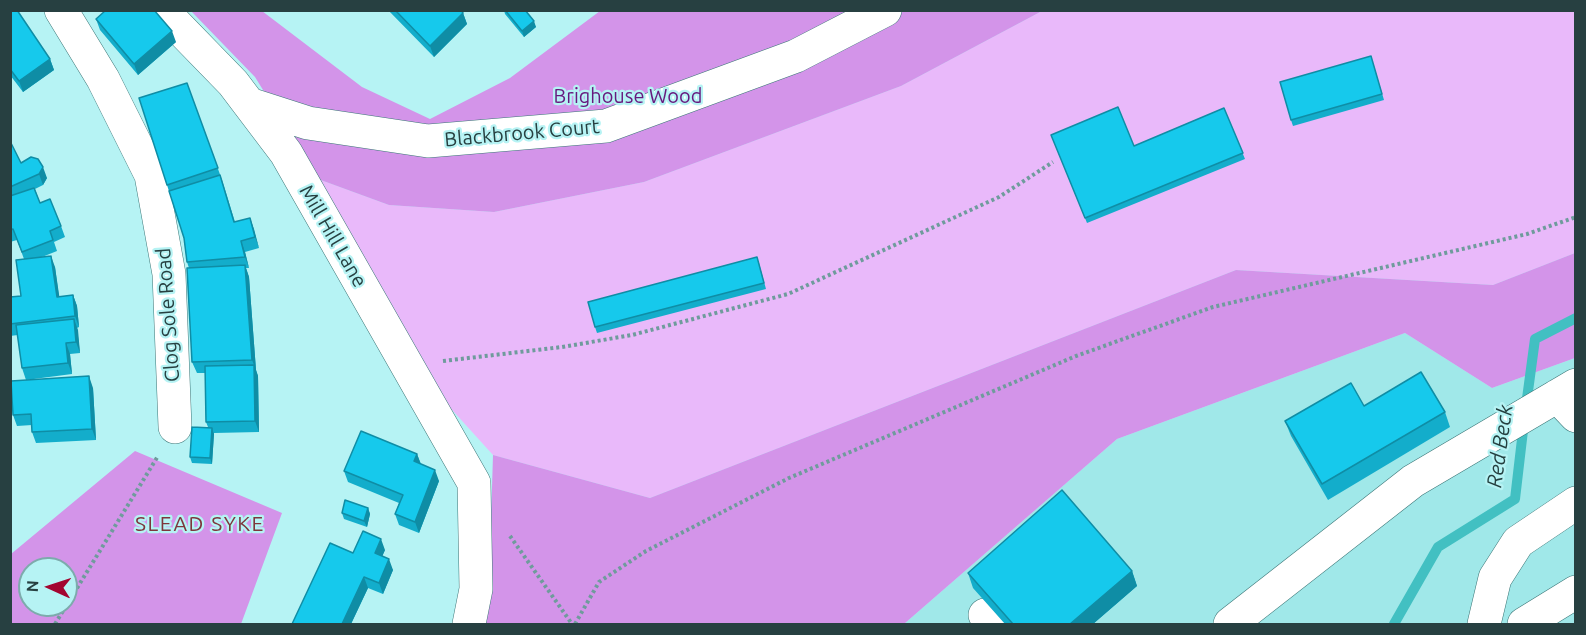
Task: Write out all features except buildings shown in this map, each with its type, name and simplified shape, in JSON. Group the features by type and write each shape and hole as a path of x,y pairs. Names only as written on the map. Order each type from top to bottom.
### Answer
{"street":[{"name":"Clog Sole Road","path":"61,10 103,79 151,175 169,274 175,427"},
{"name":"Mill Hill Lane","path":"162,10 233,83 286,153 474,483 476,589 469,624"},
{"name":"Blackbrook Court","path":"249,104 308,123 428,141 606,126 796,56 885,10"},
{"path":"1230,624 1413,481 1502,428 1564,399"},
{"path":"1484,624 1495,578 1518,542 1575,503"},
{"path":"1524,624 1575,592"}],"path":[{"path":"407,367 632,335 788,294 999,197 1053,162"},
{"path":"506,530 573,624 599,582 646,551 789,478 1076,356 1213,307 1527,234 1575,217"},
{"path":"56,624 175,427"}],"shaded area":[{"path":"1042,11 1575,11 1575,253 1493,285 1236,270 650,498 493,455 434,390 318,179 389,205 494,212 644,182 901,86"},
{"path":"1405,333 1492,388 1575,358 1575,624 904,624 1117,439"}],"green space":[{"name":"Brighouse Wood","path":"191,11 262,11 362,87 430,119 510,78 600,11 1042,11 901,86 644,182 494,212 389,205 318,179 255,77"},
{"path":"1575,253 1575,358 1492,388 1405,333 1117,439 904,624 482,624 489,587 493,455 650,498 1236,270 1493,285"},
{"path":"135,451 282,513 241,624 11,624 11,554"}],"waterway":[{"name":"Red Beck","path":"1526,406 1535,339 1576,318"},
{"name":"Red Beck","path":"1394,624 1438,547 1515,499 1524,422"}],"district":[{"name":"SLEAD SYKE","path":"200,524"}]}
